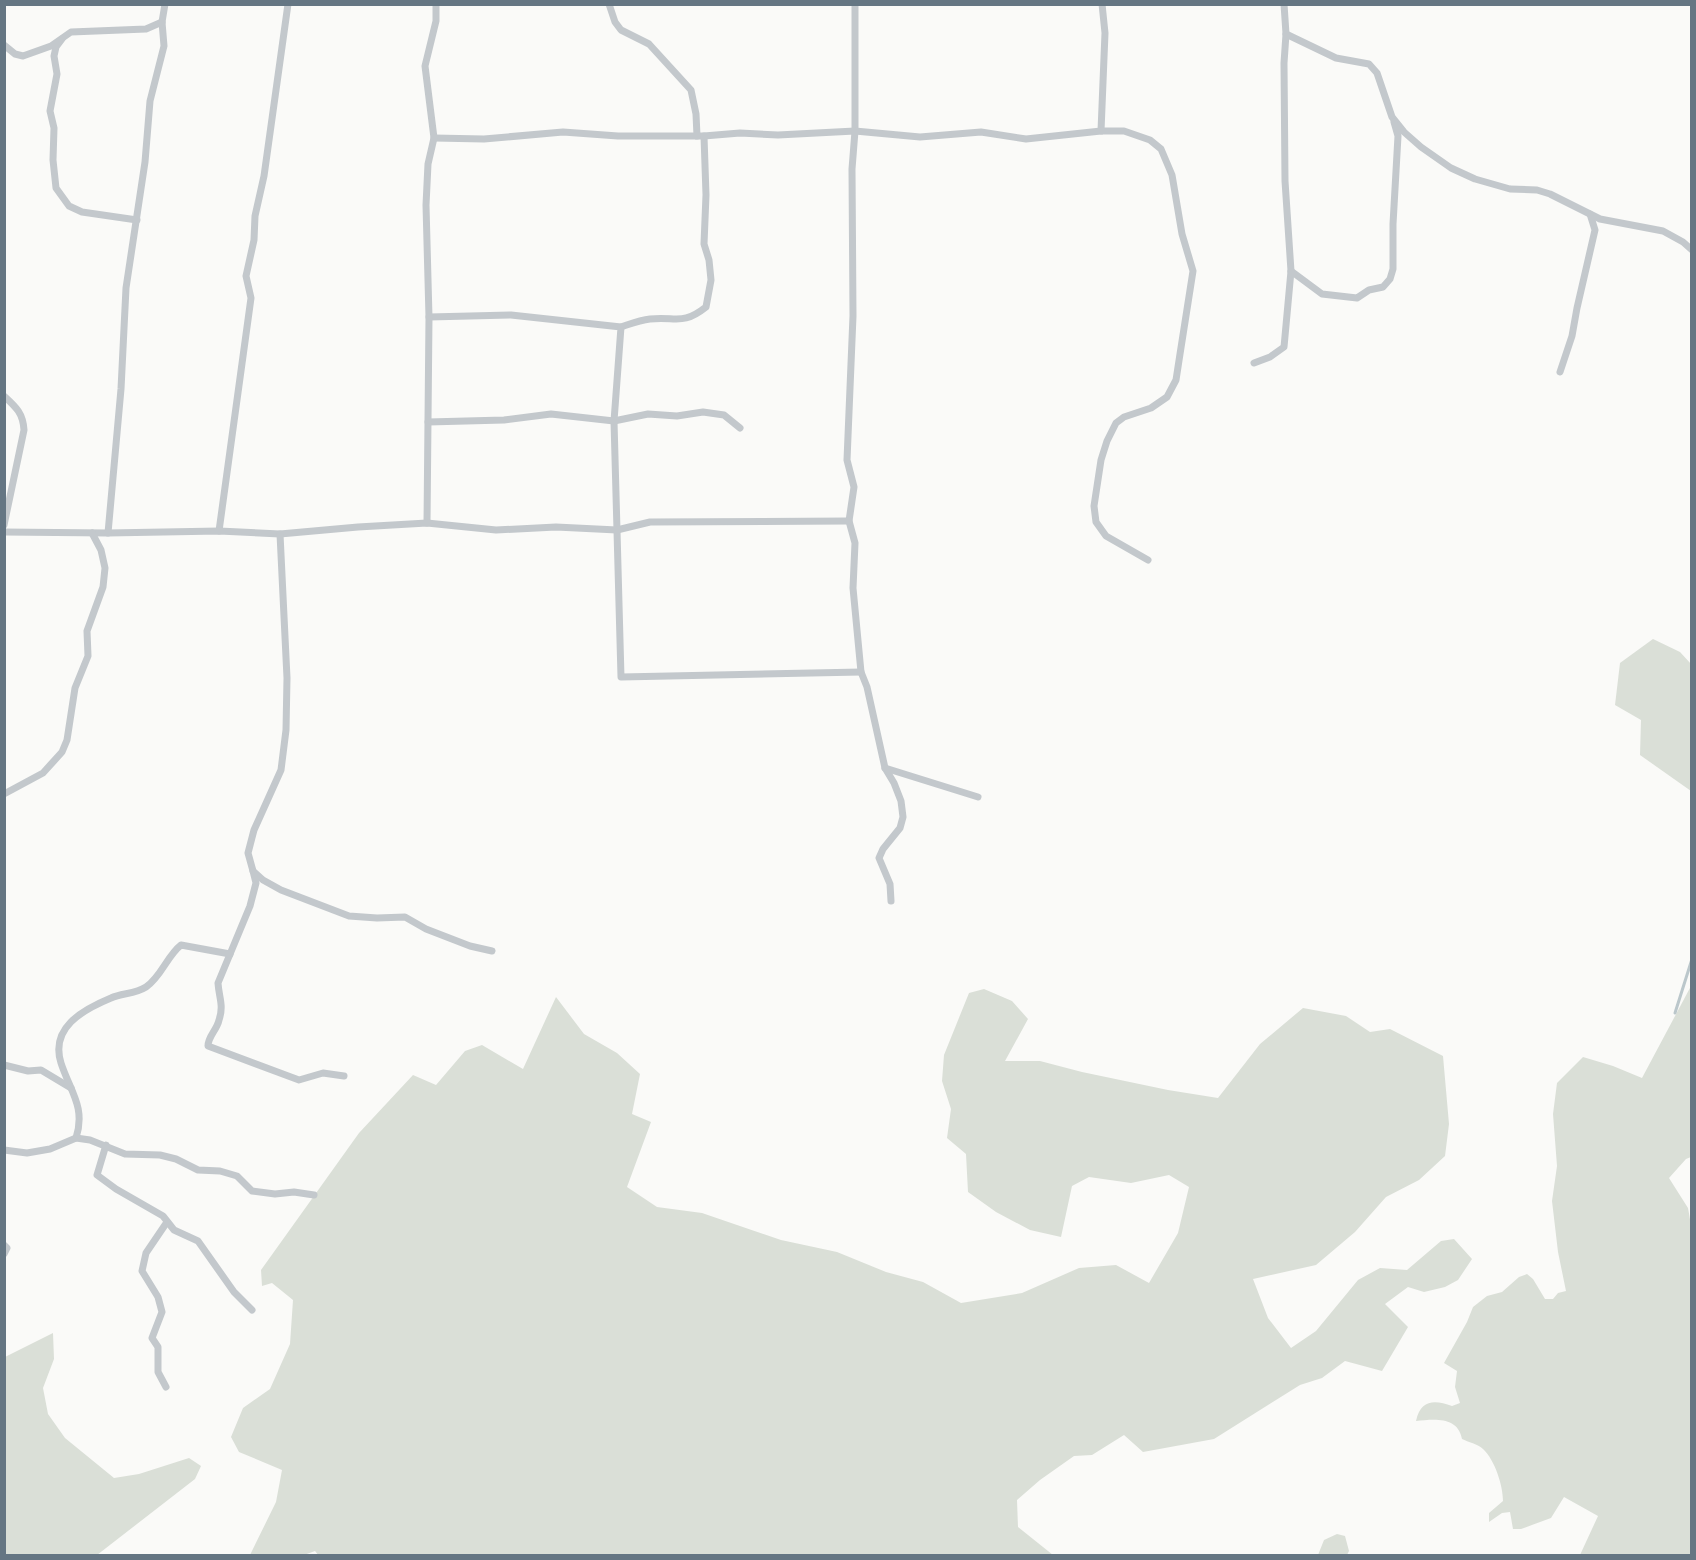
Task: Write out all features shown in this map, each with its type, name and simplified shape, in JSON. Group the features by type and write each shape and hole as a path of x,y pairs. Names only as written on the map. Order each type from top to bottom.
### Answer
{"street":[{"path":"108,533 121,389 126,288 145,162 150,101 164,46 162,22 165,4"},
{"path":"219,531 250,298 246,276 264,176 288,4"},
{"path":"427,523 429,317 426,205 428,164 434,138 425,66 436,21 436,4"},
{"path":"429,317 511,315 621,327 645,319 681,320 694,317 706,308 711,280 709,260 704,244 706,195 704,165 701,136 691,90 649,44 621,30 615,22 609,4"},
{"path":"855,4 855,131 852,169 853,316 847,459 854,487 849,521 855,543 853,588 861,672 872,708 885,768 902,801 903,817 900,828 883,849 879,858 890,884 891,901"},
{"path":"1101,130 1105,33 1102,4"},
{"path":"1254,363 1270,357 1284,347 1291,271 1284,181 1286,34 1284,4"},
{"path":"4,45 15,54 23,56 51,46 71,32 146,28 162,22"},
{"path":"1286,34 1336,58 1369,64 1377,73 1398,136 1393,269 1383,287 1369,290 1357,298 1322,294 1291,271"},
{"path":"62,39 56,47 54,56 57,74 51,111 54,128 52,160 56,188 69,206 82,212 137,219"},
{"path":"1392,117 1421,147 1451,168 1475,179 1510,189 1537,190 1550,194 1600,219 1663,231 1692,250"},
{"path":"434,138 484,139 563,132 618,136 701,136 855,131 920,137 981,132 1026,139 1101,130 1124,131 1150,140 1161,149 1172,175 1182,234 1192,271 1176,380 1172,391 1161,403 1124,417 1116,423 1107,441 1096,486 1094,506 1096,522 1106,536 1148,560"},
{"path":"1560,372 1572,336 1576,308 1595,230 1590,214"},
{"path":"621,327 614,420 621,677 861,672"},
{"path":"4,396 23,416 24,430 4,525"},
{"path":"428,422 504,420 551,414 614,420 648,414 677,416 703,412 724,415 740,428"},
{"path":"4,532 219,531 280,534 427,523 496,530 556,527 617,530 650,522 849,521"},
{"path":"4,794 43,773 62,752 67,740 75,688 88,656 87,631 103,587 105,568 101,549 92,533"},
{"path":"280,534 287,678 286,730 281,770 254,830 248,853 256,883 219,983 219,994 223,1007 219,1024 207,1046 299,1080 323,1073 344,1076"},
{"path":"885,768 978,797"},
{"path":"253,871 263,880 281,890 349,916 405,917 426,929 470,946 492,951"},
{"path":"76,1138 80,1124 80,1109 57,1051 62,1033 70,1022 112,997 132,993 147,986 173,951 181,945 230,954"},
{"path":"4,1065 28,1071 41,1070 72,1089"},
{"path":"4,1150 27,1153 50,1149 76,1138 90,1140 125,1154 149,1154 176,1159 198,1170 220,1171 237,1176 252,1191 314,1195"},
{"path":"106,1145 97,1175 116,1190 163,1216 174,1230 198,1240 234,1292 252,1310"},
{"path":"166,1387 158,1372 158,1347 152,1338 162,1312 158,1297 142,1271 146,1253 167,1222"},
{"path":"4,1245 7,1248 4,1254"}],"shaded area":[{"path":"1653,639 1680,652 1691,664 1691,791 1640,755 1641,720 1615,705 1620,663"},
{"path":"1691,986 1691,1157 1686,1159 1669,1178 1688,1208 1691,1225 1691,1555 1580,1555 1598,1516 1564,1497 1551,1518 1521,1529 1513,1529 1510,1512 1502,1513 1489,1522 1489,1513 1503,1501 1498,1474 1487,1454 1478,1446 1462,1439 1456,1426 1450,1423 1437,1420 1416,1421 1425,1405 1434,1402 1452,1406 1460,1403 1455,1387 1457,1371 1444,1363 1473,1307 1487,1296 1502,1292 1519,1277 1527,1274 1533,1279 1545,1299 1553,1299 1558,1293 1566,1291 1558,1252 1552,1201 1557,1166 1553,1114 1557,1083 1583,1057 1642,1078"},
{"path":"984,989 1012,1001 1028,1019 1005,1061 1040,1061 1168,1090 1218,1098 1260,1044 1303,1008 1346,1016 1370,1032 1390,1029 1443,1056 1449,1124 1445,1156 1419,1180 1386,1197 1355,1232 1316,1265 1253,1279 1268,1318 1291,1348 1316,1331 1358,1280 1380,1268 1407,1270 1441,1241 1454,1239 1472,1259 1458,1280 1445,1287 1424,1292 1408,1287 1385,1304 1408,1327 1382,1371 1345,1361 1322,1378 1300,1385 1214,1439 1143,1452 1124,1435 1092,1455 1074,1456 1040,1480 1017,1500 1018,1527 1053,1555 319,1556 315,1551 304,1555 250,1555 276,1502 282,1470 239,1452 231,1437 243,1408 270,1389 290,1344 293,1300 272,1283 262,1286 261,1270 359,1133 413,1075 436,1085 465,1051 482,1045 523,1069 556,997 584,1034 617,1053 640,1074 632,1114 651,1122 627,1187 657,1207 702,1213 781,1240 837,1252 886,1272 923,1282 961,1303 1022,1293 1079,1268 1116,1265 1149,1283 1178,1233 1189,1187 1169,1175 1131,1183 1089,1177 1072,1186 1061,1237 1030,1230 996,1212 968,1192 966,1154 947,1138 951,1109 942,1081 944,1055 969,993"},
{"path":"53,1333 54,1359 43,1388 48,1414 65,1438 114,1478 139,1474 189,1458 201,1466 195,1479 97,1555 5,1555 5,1357"},
{"path":"1337,1534 1345,1536 1349,1551 1347,1555 1318,1555 1324,1540"}],"waterway":[{"path":"1675,1013 1692,959"}]}
